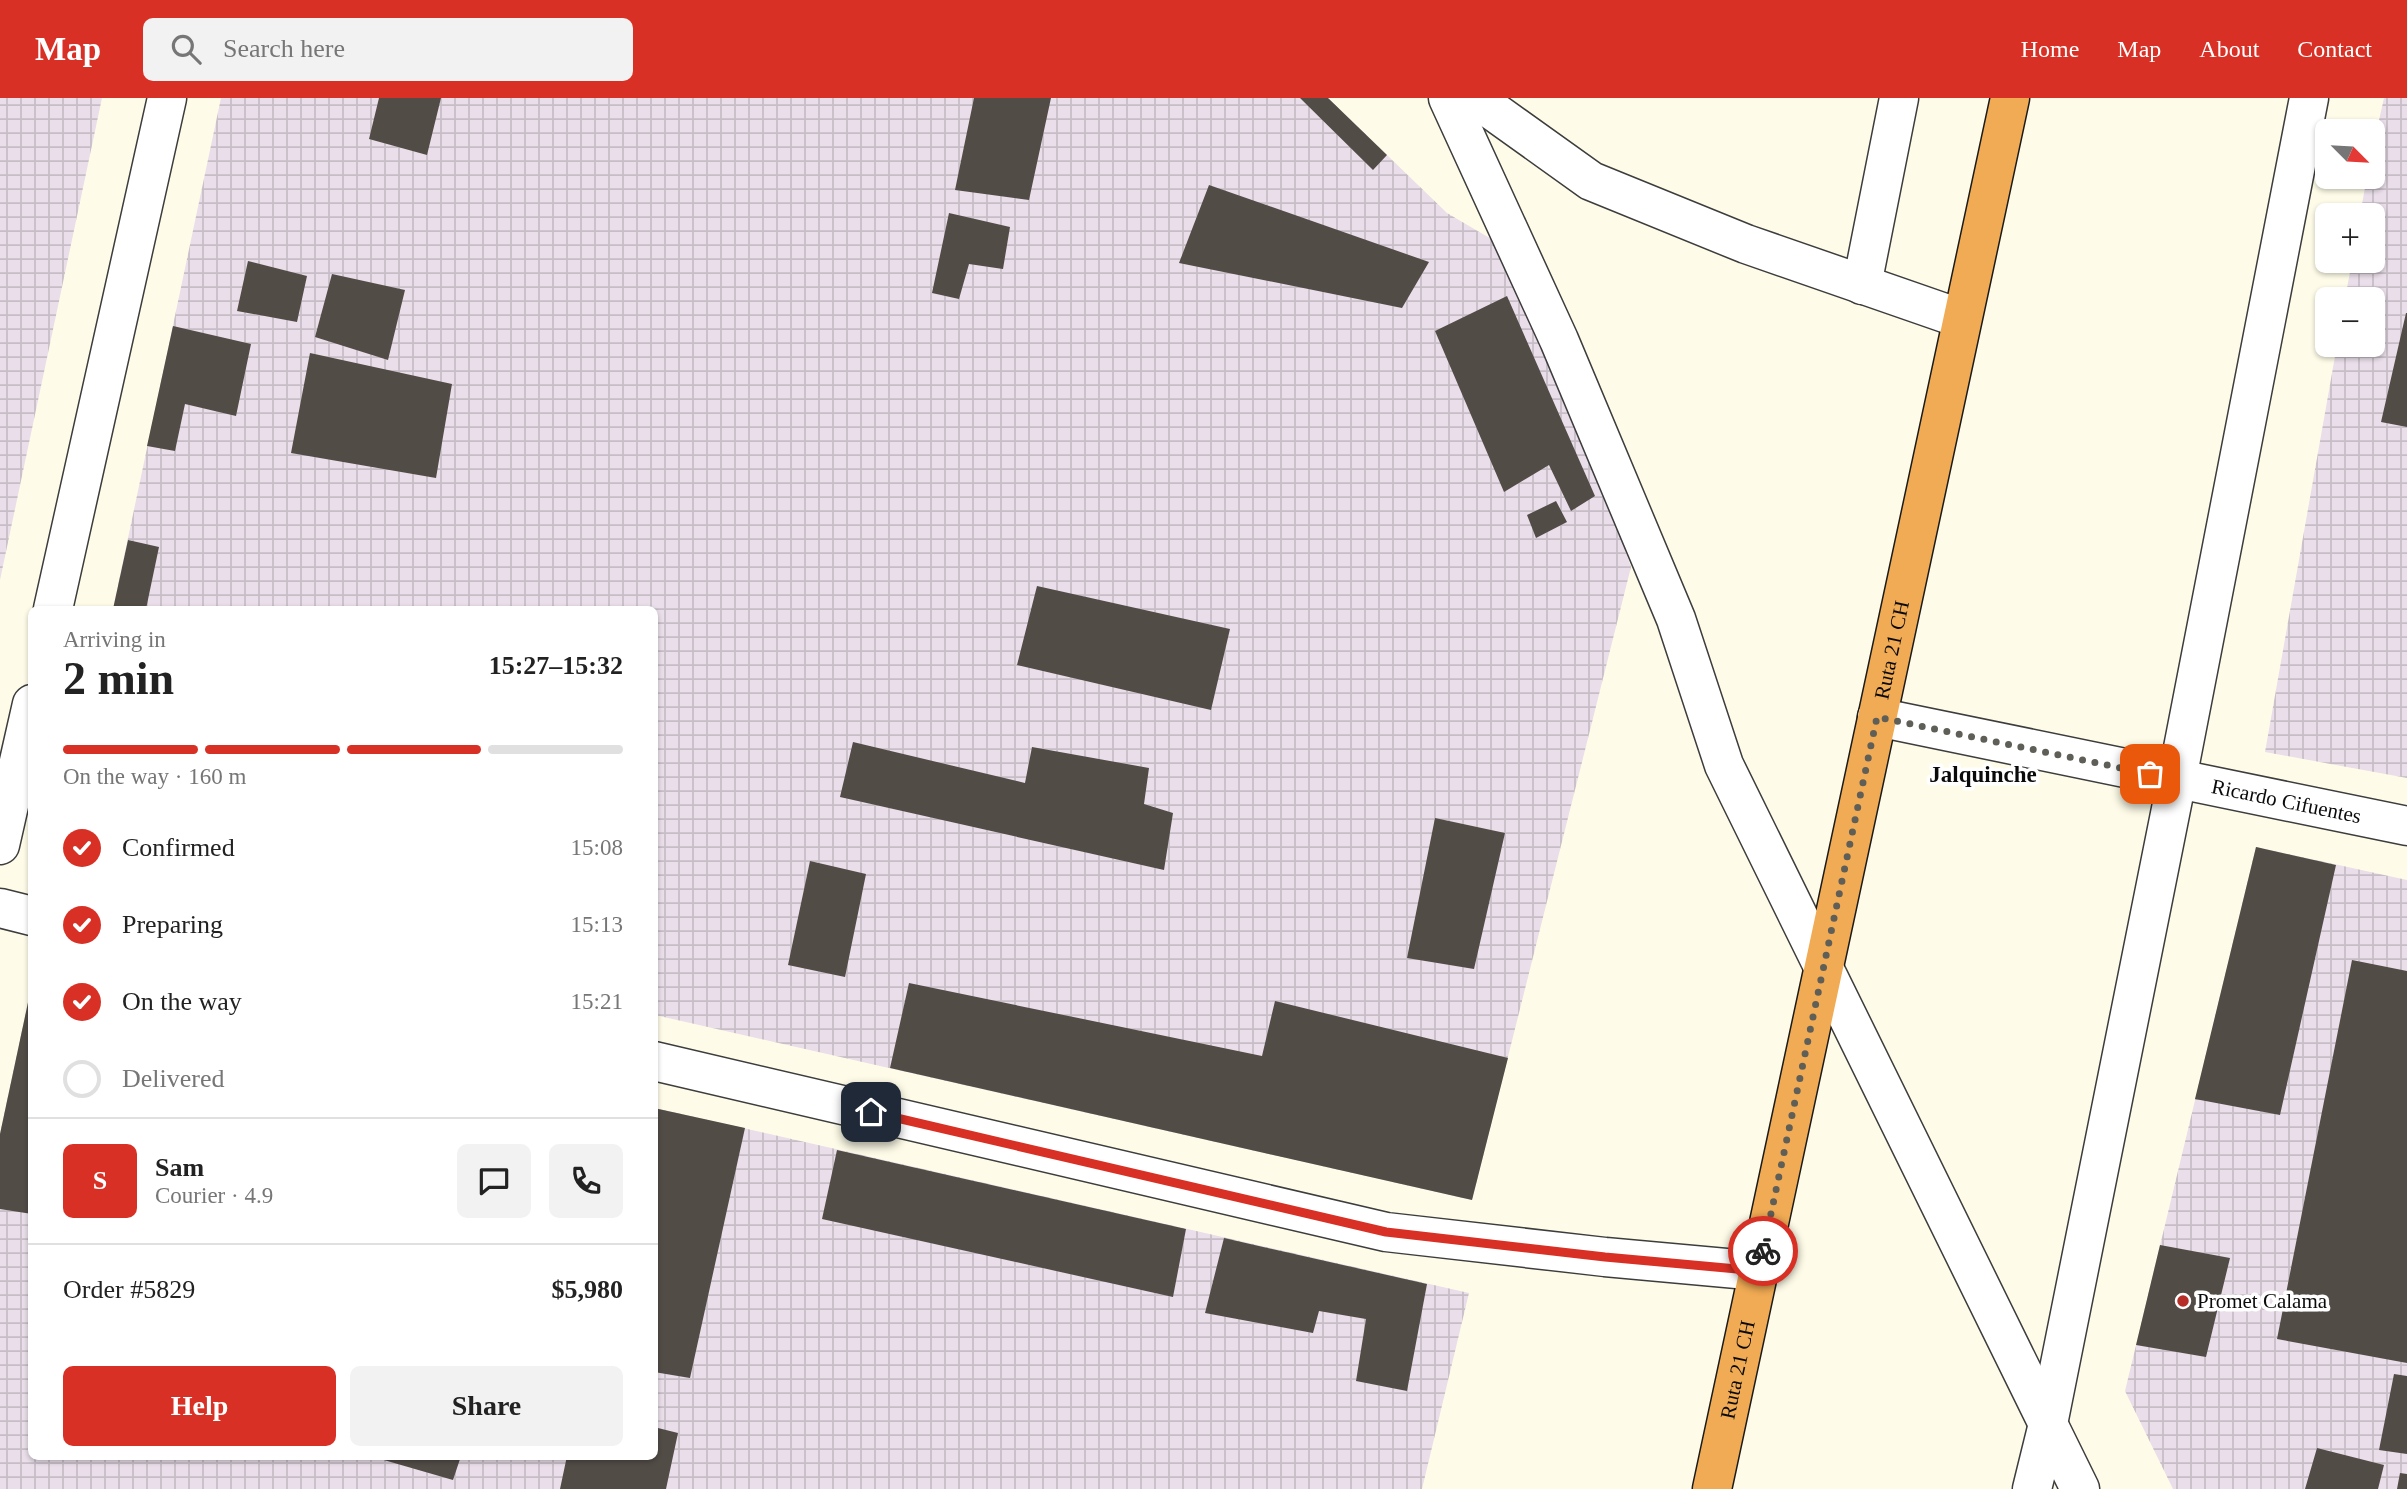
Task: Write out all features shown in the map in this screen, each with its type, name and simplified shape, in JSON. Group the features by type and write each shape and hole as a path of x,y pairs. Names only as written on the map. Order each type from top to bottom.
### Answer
{"highway":[{"name":"Ruta 21 CH","path":"1712,1489 2010,98"}],"street":[{"path":"54,606 167,98"},
{"path":"1448,98 1559,340 1676,619 1724,765 2080,1489"},
{"path":"1475,98 1591,181 1746,244 1962,319"},
{"path":"1862,285 1899,98"},
{"path":"2032,1489 2048,1424 2178,779 2309,98"},
{"name":"Ricardo Cifuentes","path":"1877,717 2407,826"},
{"path":"0,845 28,722"},
{"path":"0,908 28,915"},
{"path":"658,1062 1386,1232 1759,1271"}],"shaded area":[{"path":"0,98 102,98 0,580"},
{"path":"221,98 1328,98 1447,213 1522,257 1631,567 1472,1200 658,1016 658,606 114,606"},
{"path":"2384,98 2407,98 2407,778 2265,752 2335,357 2385,357 2385,287 2347,287 2350,273 2385,273 2385,203 2362,203 2365,189 2385,189 2385,119 2379,119"},
{"name":"Promet Calama","path":"2256,847 2407,880 2407,1489 2173,1489 2125,1391"},
{"path":"28,1002 28,1460 658,1460 658,1109 1469,1293 1422,1489 0,1489 0,1134"}],"building":[{"path":"379,98 441,98 427,155 369,139"},
{"path":"974,98 1051,98 1029,200 955,190"},
{"path":"1300,98 1328,98 1387,155 1373,170"},
{"path":"1209,185 1429,262 1402,308 1179,263"},
{"path":"949,213 1010,227 1003,269 969,264 959,299 932,293"},
{"path":"248,261 307,276 297,322 237,311"},
{"path":"332,274 405,290 388,360 315,337"},
{"path":"1507,296 1595,496 1571,511 1549,465 1504,492 1435,331"},
{"path":"2407,313 2407,427 2381,422"},
{"path":"173,326 251,344 236,416 185,404 175,451 147,446"},
{"path":"310,353 452,384 436,478 291,453"},
{"path":"1556,501 1567,522 1536,538 1527,515"},
{"path":"128,540 159,547 147,606 114,606"},
{"path":"1037,586 1230,629 1211,710 1017,665"},
{"path":"853,742 1025,783 1032,747 1149,768 1144,804 1173,813 1164,870 840,797"},
{"path":"1435,818 1505,833 1474,969 1407,958"},
{"path":"2256,847 2336,865 2280,1115 2195,1099"},
{"path":"810,861 866,874 845,977 788,965"},
{"path":"2352,960 2407,971 2407,1363 2277,1339"},
{"path":"909,983 1262,1056 1275,1001 1508,1058 1472,1200 890,1068"},
{"path":"28,1002 28,1213 0,1209 0,1134"},
{"path":"658,1109 745,1128 690,1378 658,1373"},
{"path":"837,1150 1186,1229 1173,1297 822,1219"},
{"path":"1224,1238 1427,1284 1407,1391 1356,1381 1366,1319 1319,1311 1313,1333 1205,1313"},
{"name":"Promet Calama","path":"2160,1245 2230,1258 2206,1357 2136,1345"},
{"path":"2394,1374 2407,1376 2407,1454 2379,1450"},
{"path":"658,1428 678,1433 666,1489 560,1489 566,1460 658,1460"},
{"path":"2317,1448 2384,1465 2378,1489 2305,1489"},
{"path":"384,1460 460,1460 453,1480"},
{"path":"2400,1473 2407,1474 2407,1489 2397,1489"}],"way so far":[{"path":"1763,1251 1877,717 2150,774"}],"place":[{"name":"Promet Calama","path":"2183,1301"}],"district":[{"name":"Jalquinche","path":"1983,774"}],"route":[{"path":"871,1112 1386,1232 1759,1271 1763,1251"}]}
